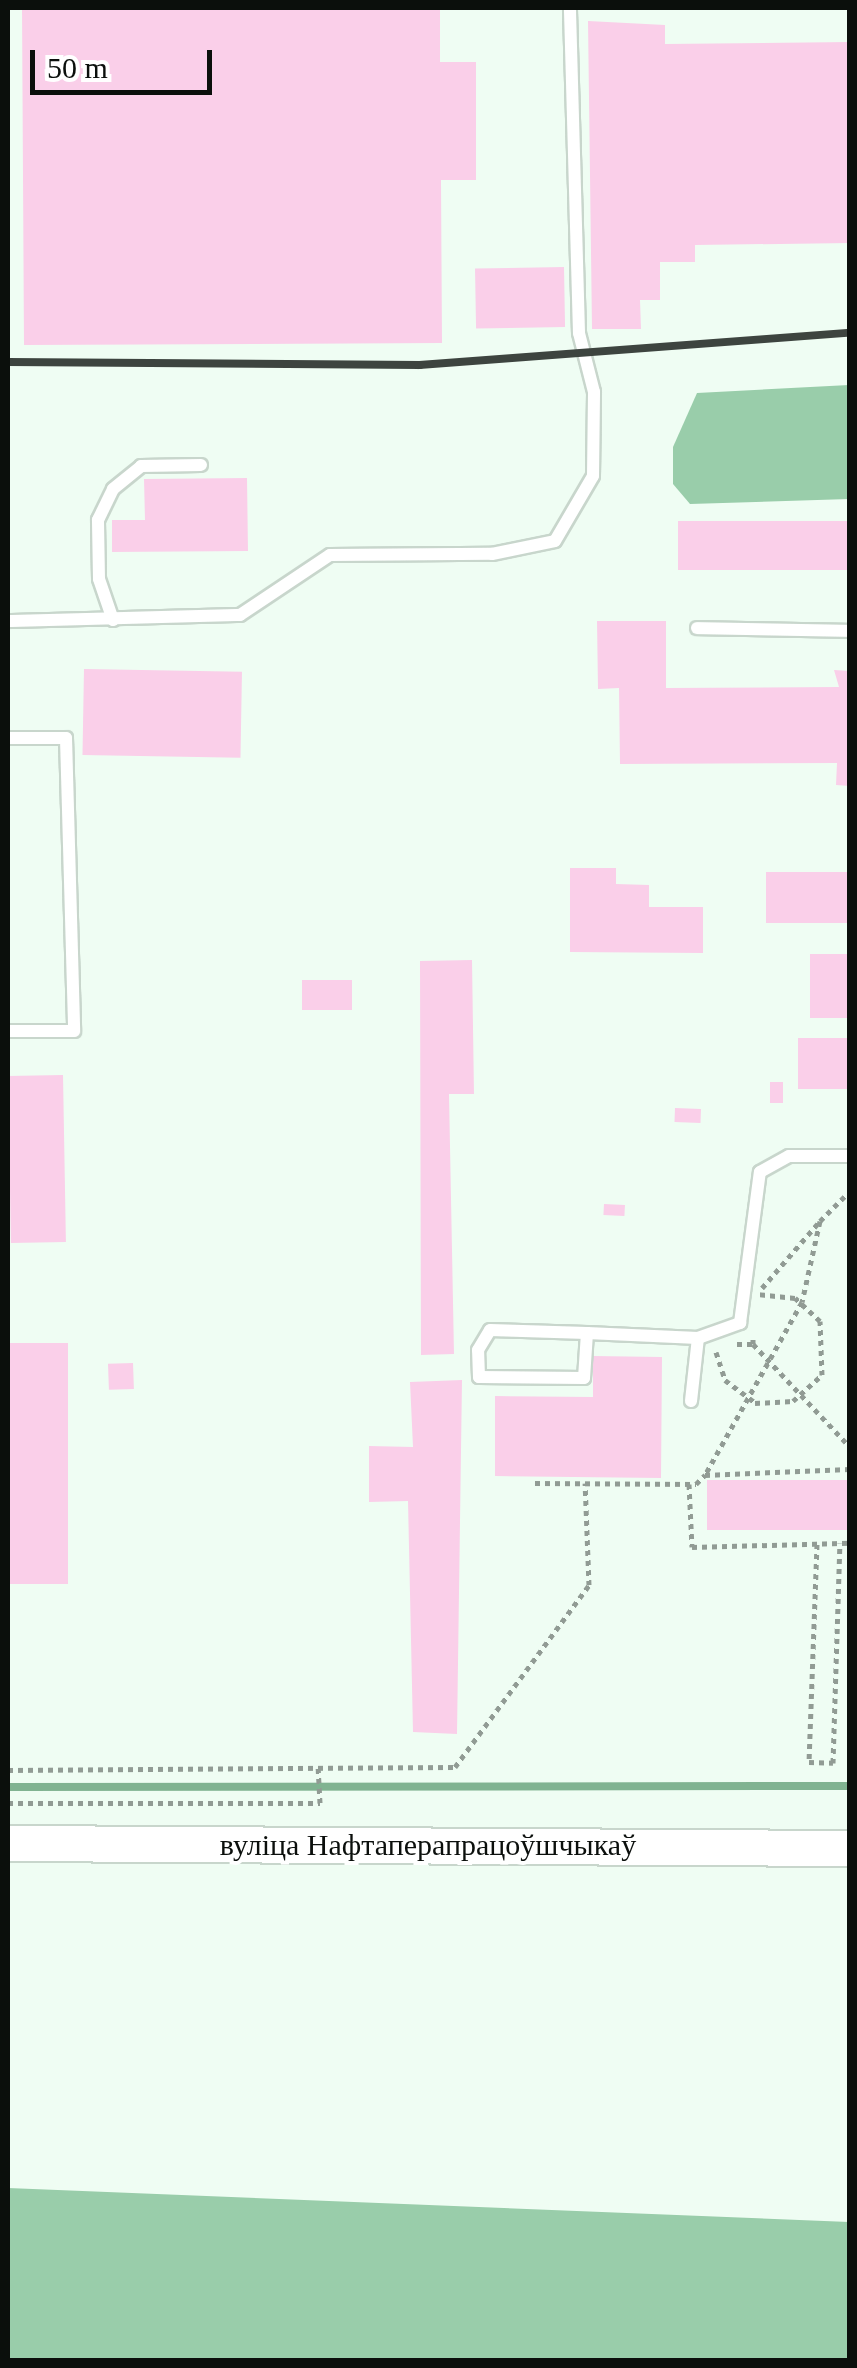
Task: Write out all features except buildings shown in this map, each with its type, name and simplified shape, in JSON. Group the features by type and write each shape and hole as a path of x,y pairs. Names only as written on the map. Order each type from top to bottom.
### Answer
{"main road":[{"name":"вуліца Нафтаперапрацоўшчыкаў","path":"8,1843 850,1848"}],"lane":[{"path":"8,621 240,614 330,554 492,554 554,541 593,476 594,392 579,333 570,8"},
{"path":"113,620 99,579 98,520 114,490 142,466 201,465"},
{"path":"696,628 850,632"},
{"path":"8,738 66,738 74,1031 8,1031"},
{"path":"587,1333 584,1378 479,1377 478,1350 490,1330 587,1333 698,1338 740,1323 760,1172 789,1156 850,1156"},
{"path":"691,1400 698,1338"}],"path":[{"path":"754,1309 756,1295 850,1191"},
{"path":"705,1475 802,1302 820,1221"},
{"path":"756,1295 802,1302 820,1321 827,1357 802,1396 774,1406 738,1394 716,1343 753,1344 770,1362 802,1396 850,1447"},
{"path":"753,1344 754,1326"},
{"path":"536,1482 689,1484 705,1475 850,1469"},
{"path":"8,1770 455,1767 588,1585 585,1483"},
{"path":"689,1484 692,1547 850,1543"},
{"path":"818,1544 809,1762 833,1763 840,1543"},
{"path":"8,1803 320,1803 318,1768"}],"green space":[{"path":"849,385 849,499 690,504 673,484 673,447 697,393"},
{"path":"8,2188 849,2222 849,2360 8,2360"}],"waterway":[{"path":"8,1787 850,1786"}],"railway":[{"path":"8,362 420,365 850,333"}]}
